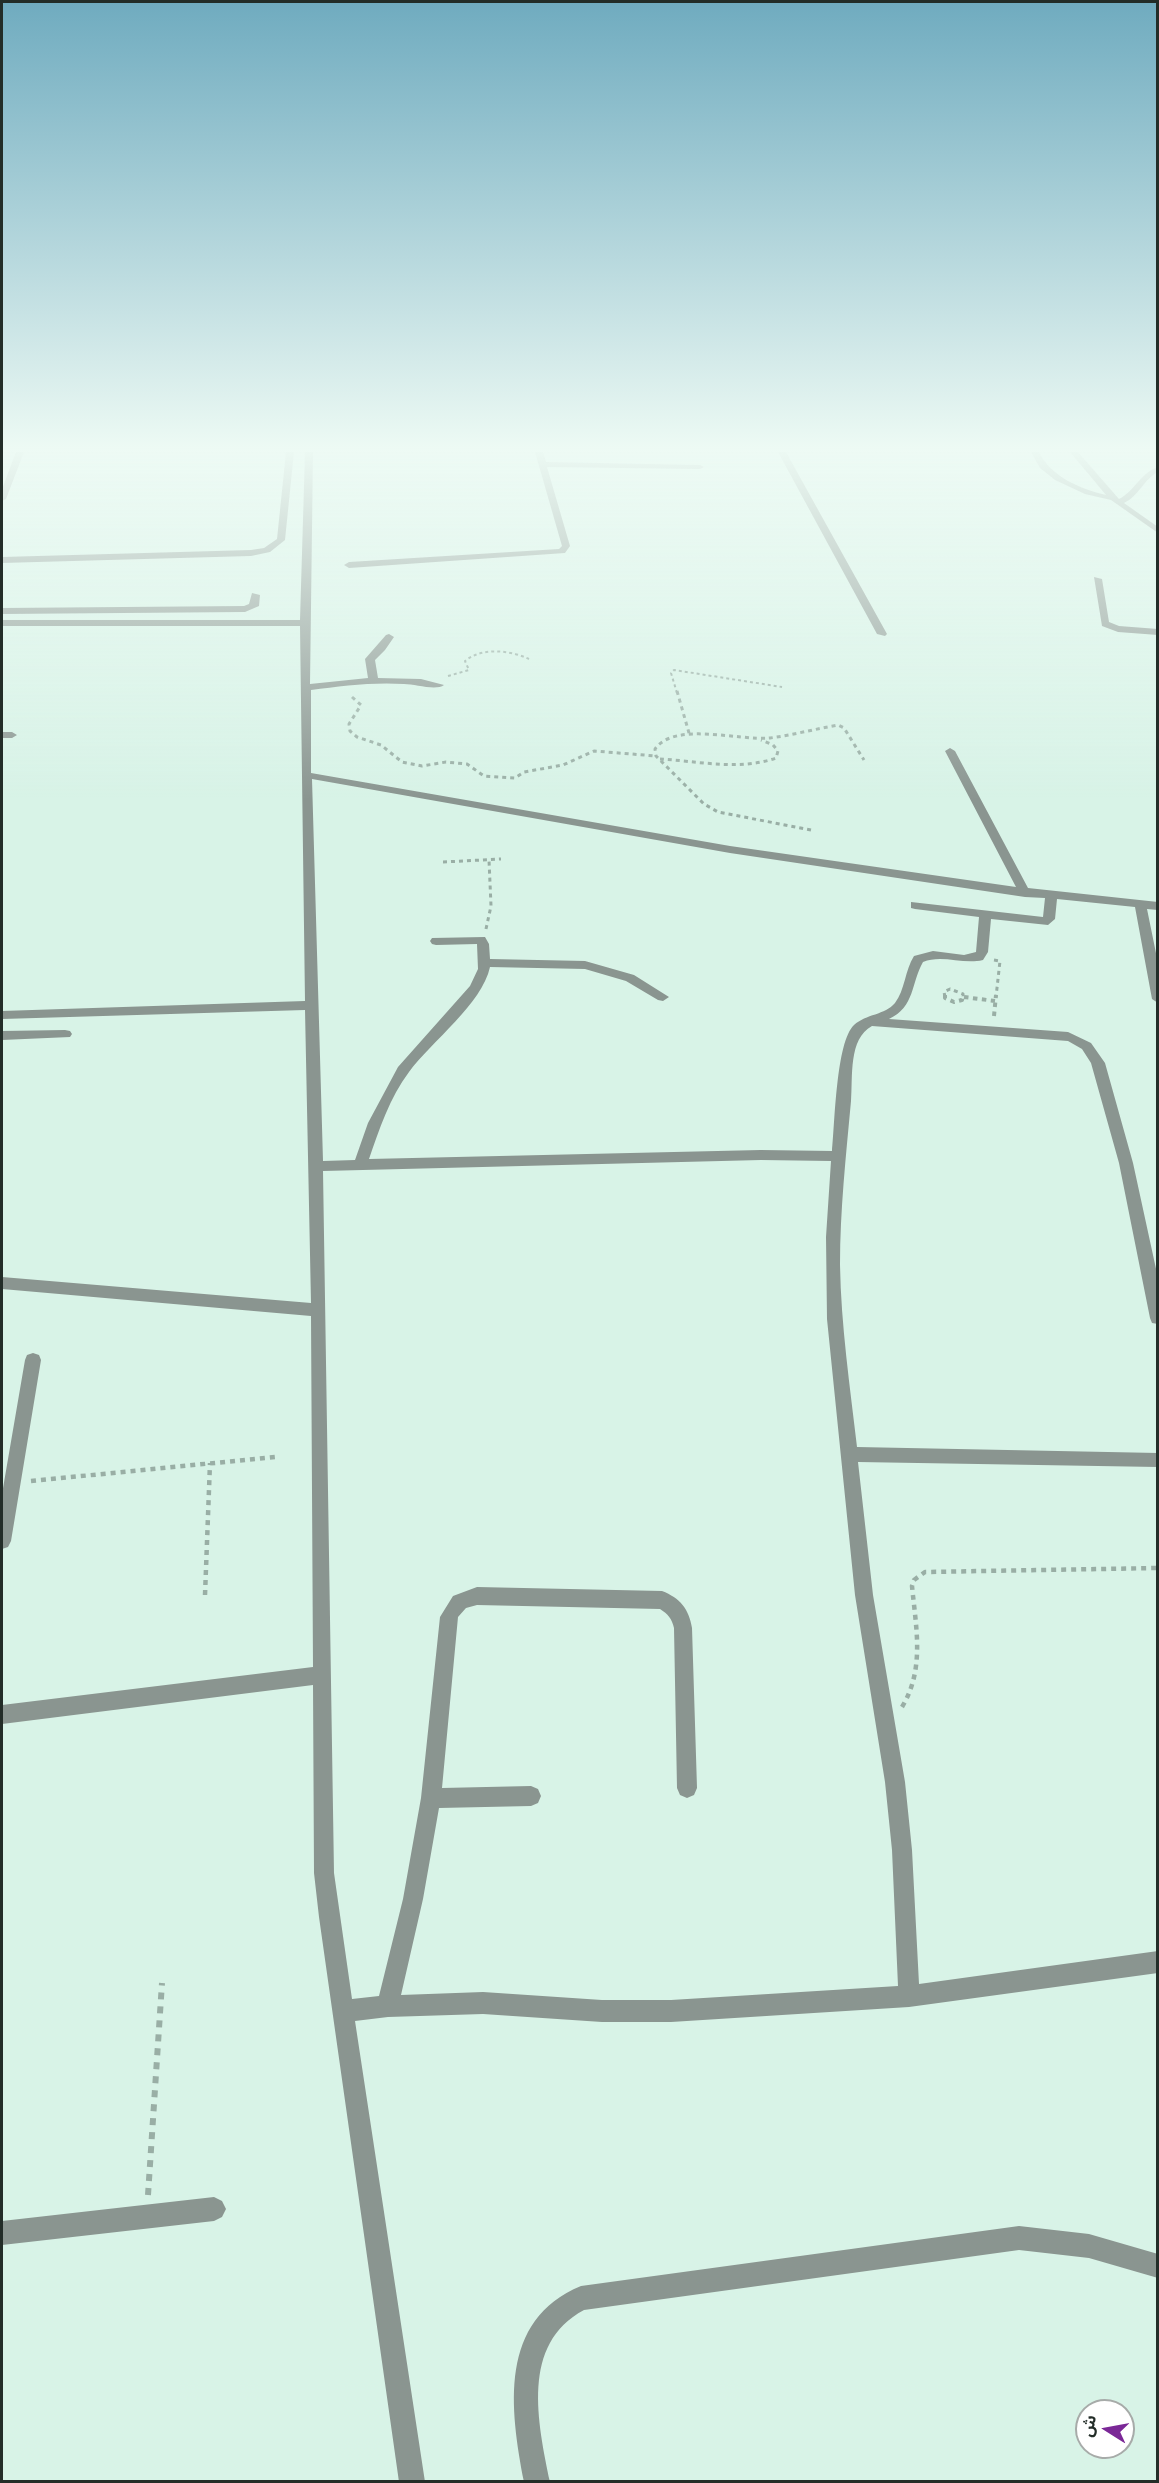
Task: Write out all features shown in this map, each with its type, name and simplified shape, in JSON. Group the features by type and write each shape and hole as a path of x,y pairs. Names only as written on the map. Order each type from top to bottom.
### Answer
{"street":[{"path":"306,568 306,775 319,1310 324,1873 412,2481"},
{"path":"846,568 882,634"},
{"path":"1097,579 1105,624 1118,629 1155,635"},
{"path":"2,611 245,609 254,606 255,595"},
{"path":"2,623 305,623"},
{"path":"373,679 370,659 382,648 389,637"},
{"path":"306,688 373,679 406,679 439,685"},
{"path":"950,751 1025,893"},
{"path":"306,775 610,829 899,876 1025,893 1158,906"},
{"path":"915,905 1044,922 1049,919 1051,895"},
{"path":"1140,904 1158,999"},
{"path":"909,1996 902,1850 895,1782 864,1595 832,1292 837,1156 848,1062 854,1034 872,1021 888,1016 900,1005 915,963 922,957 933,955 972,959 979,957 982,952 985,914"},
{"path":"360,1165 372,1130 399,1077 476,988 483,976 481,940 436,941"},
{"path":"484,963 585,965 630,978 663,997"},
{"path":"2,1016 312,1005"},
{"path":"872,1021 1068,1036 1080,1041 1093,1053 1098,1063 1126,1163 1158,1318"},
{"path":"2,1036 65,1034"},
{"path":"316,1166 837,1156"},
{"path":"2,1283 319,1310"},
{"path":"2,1541 33,1360"},
{"path":"849,1454 1158,1460"},
{"path":"388,2006 420,1864 431,1798 449,1617 452,1608 459,1601 477,1596 662,1600 671,1604 682,1619 683,1629 687,1788"},
{"path":"2,1715 321,1675"},
{"path":"431,1798 531,1796"},
{"path":"343,2011 388,2006 483,2003 602,2012 659,2011 909,1996 1158,1962"},
{"path":"2,2233 214,2209"},
{"path":"537,2481 526,2425 524,2392 529,2360 541,2332 559,2311 581,2298 1019,2238 1080,2244 1158,2266"}],"path":[{"path":"439,685 447,676 469,670 465,661 476,653 487,651 519,654 529,658"},
{"path":"690,733 671,673 674,670 782,687"},
{"path":"346,683 350,695 361,704 349,724 350,731 361,740 381,745 396,759 408,764 428,766 446,762 469,764 477,773 484,776 513,778 524,772 563,765 594,751 751,764 766,763 776,758 778,751 776,748 758,738"},
{"path":"811,830 718,813 704,804 658,758 655,749 660,742 690,733 758,738 777,737 825,726 841,726 864,760"},
{"path":"443,862 501,859"},
{"path":"481,940 490,914 489,860"},
{"path":"979,957 1000,961 992,1031"},
{"path":"964,997 959,1002 949,1001 943,995 944,992 955,989 964,997 995,1001"},
{"path":"12,1482 275,1457"},
{"path":"205,1595 210,1463"},
{"path":"885,1724 904,1705 916,1681 918,1668 912,1586 919,1576 933,1571 1158,1569"},
{"path":"147,2217 162,1983"}]}
